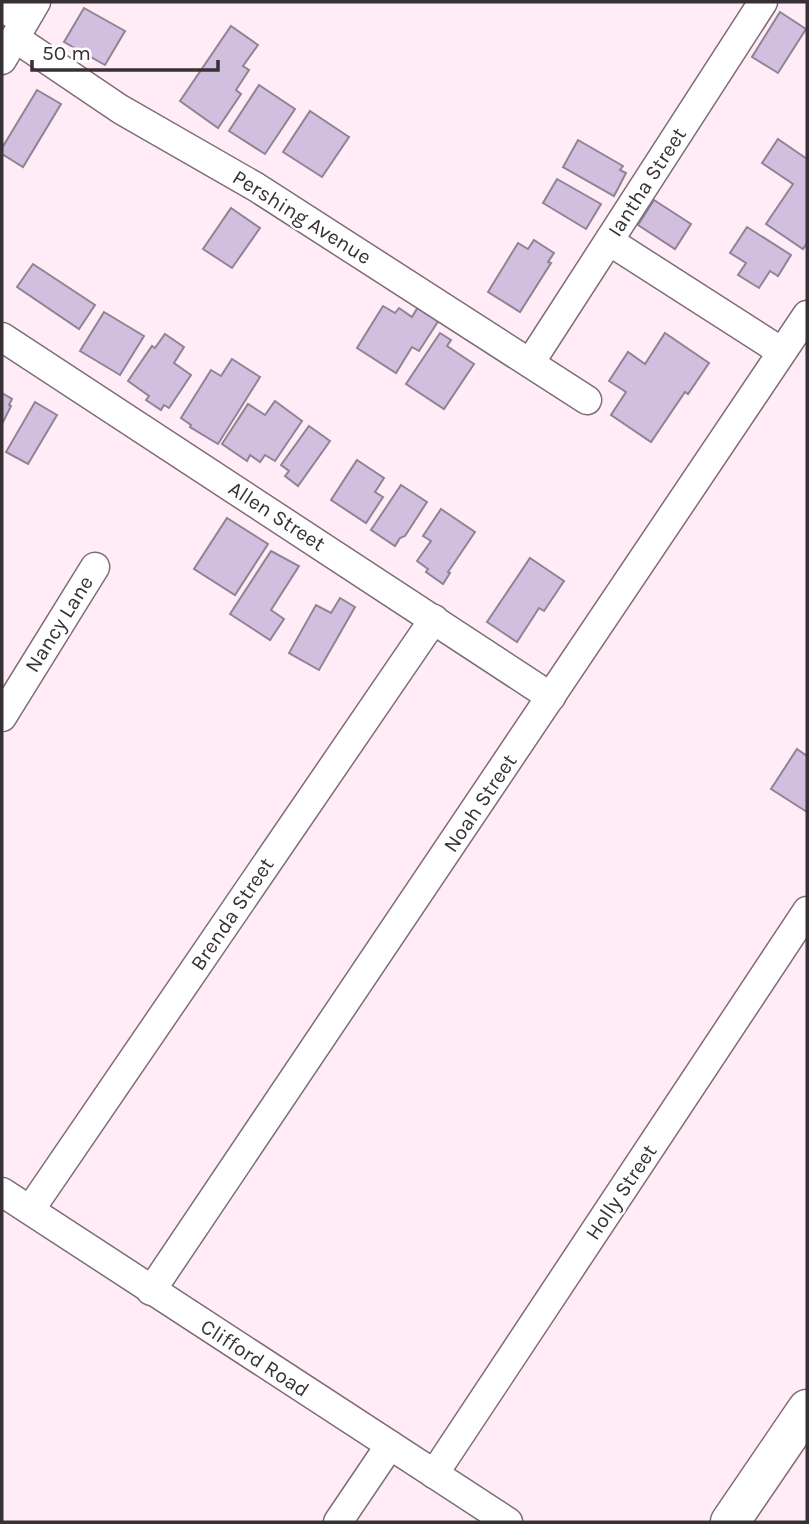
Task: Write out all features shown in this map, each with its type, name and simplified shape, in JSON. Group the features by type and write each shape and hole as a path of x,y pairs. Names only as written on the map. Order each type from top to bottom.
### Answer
{"main road":[{"path":"730,1522 807,1409"}],"street":[{"name":"Iantha Street","path":"530,363 763,2"},
{"name":"Pershing Avenue","path":"16,26 120,109 256,187 587,400"},
{"path":"608,242 782,352"},
{"name":"Noah Street","path":"151,1291 807,315"},
{"name":"Allen Street","path":"2,337 551,697"},
{"name":"Nancy Lane","path":"2,717 95,567"},
{"name":"Brenda Street","path":"30,1210 434,619"},
{"name":"Holly Street","path":"434,1474 807,911"},
{"name":"Clifford Road","path":"2,1192 509,1522"},
{"path":"338,1522 390,1445"}],"building":[{"path":"84,8 125,31 105,65 64,42"},
{"path":"780,12 806,29 778,73 752,57"},
{"path":"231,26 258,45 243,66 249,70 236,90 241,94 218,128 180,101"},
{"path":"259,85 295,109 265,154 229,131"},
{"path":"37,90 61,104 23,167 2,154 2,148"},
{"path":"310,111 349,137 322,177 283,152"},
{"path":"778,139 807,159 807,243 803,249 766,224 793,184 762,163"},
{"path":"578,140 623,166 620,170 626,173 614,196 563,167"},
{"path":"557,179 601,204 586,229 543,203"},
{"path":"654,200 691,224 675,249 638,225"},
{"path":"231,208 260,228 232,268 203,249"},
{"path":"747,227 791,255 778,276 770,271 759,288 738,275 746,263 730,253"},
{"path":"534,240 554,253 548,262 551,263 520,312 488,292 518,243 528,249"},
{"path":"33,264 95,305 79,329 17,287"},
{"path":"383,306 395,313 399,308 412,317 418,307 439,320 419,351 412,347 396,373 357,348"},
{"path":"104,312 144,336 120,375 80,351"},
{"path":"440,333 451,340 447,346 474,364 444,409 406,384"},
{"path":"665,333 709,363 688,394 685,392 651,442 611,415 626,392 609,381 628,352 645,364"},
{"path":"165,334 184,347 174,363 191,375 169,408 164,405 161,410 146,400 149,396 128,381 152,346 155,348"},
{"path":"232,359 260,377 218,444 190,427 191,425 181,418 211,370 221,376"},
{"path":"2,393 12,399 2,424"},
{"path":"275,401 302,421 275,461 265,455 260,462 250,455 247,461 222,444 248,404 265,415"},
{"path":"35,402 57,415 28,464 6,452"},
{"path":"309,426 330,441 298,486 285,476 289,471 281,465"},
{"path":"357,460 384,478 375,492 383,497 366,523 331,500"},
{"path":"401,485 427,502 405,536 400,538 395,546 371,530"},
{"path":"441,509 475,532 443,584 426,572 428,569 417,561 431,541 423,536"},
{"path":"227,518 268,544 235,595 194,569"},
{"path":"271,551 299,566 271,610 284,619 270,640 230,614"},
{"path":"530,558 564,581 544,611 539,608 517,642 487,622"},
{"path":"340,598 355,607 319,670 289,653 316,605 331,613"},
{"path":"797,749 807,756 807,812 771,789"}]}
